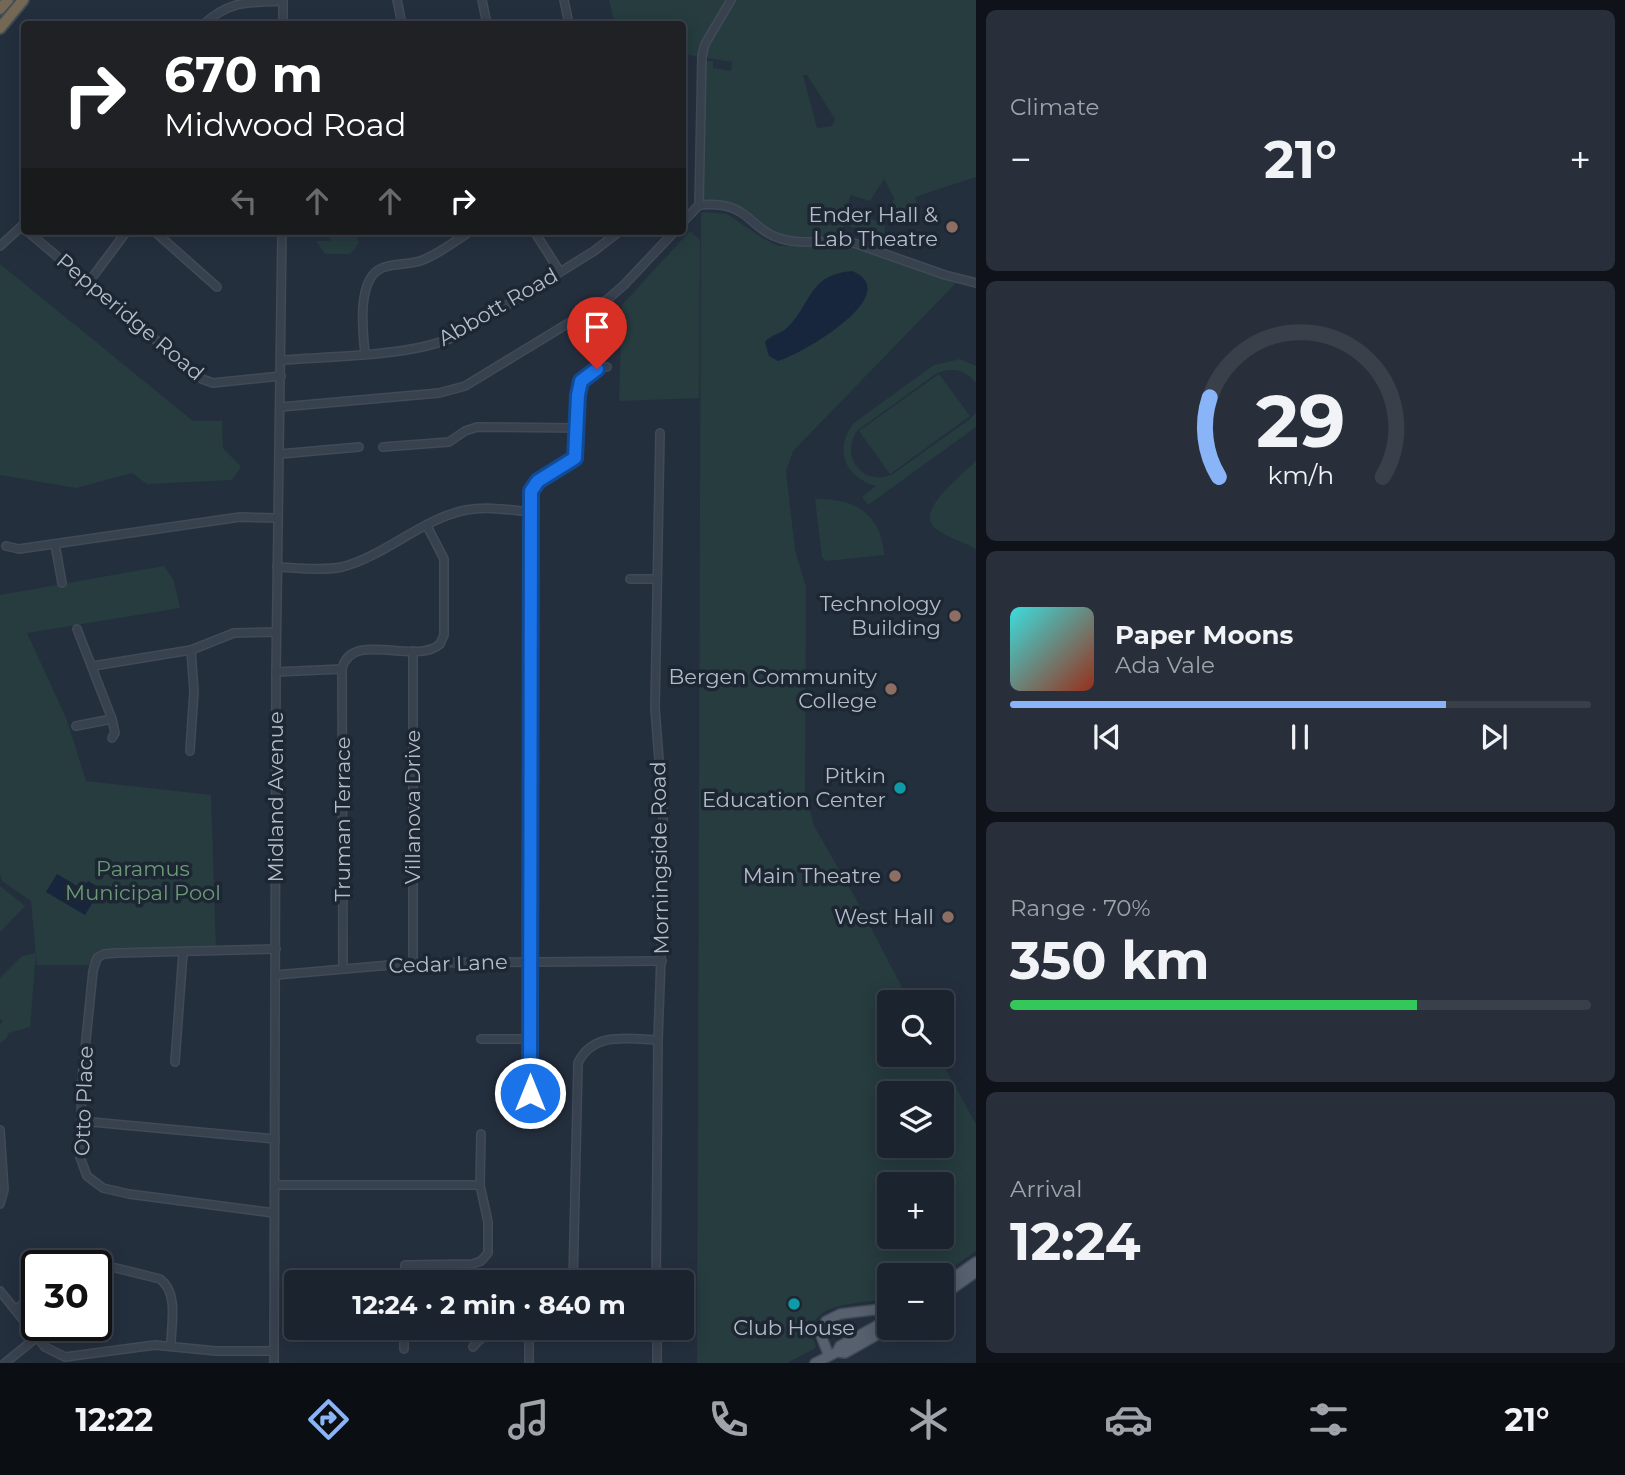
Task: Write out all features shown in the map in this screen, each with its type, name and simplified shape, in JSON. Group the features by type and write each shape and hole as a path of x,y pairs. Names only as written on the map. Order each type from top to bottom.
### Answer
{"highway":[{"path":"0,9 8,0"},
{"path":"0,28 23,0"}],"main road":[{"path":"954,1278 976,1262"},
{"path":"954,1288 976,1272"},
{"path":"833,1354 820,1333 825,1321 840,1314 877,1309"},
{"path":"833,1354 840,1346 877,1326"},
{"path":"815,1363 833,1354 845,1353 877,1335"}],"street":[{"path":"397,0 401,21"},
{"path":"482,0 486,21"},
{"path":"564,0 568,21"},
{"path":"686,219 699,205 702,56 705,44 731,0"},
{"path":"207,21 229,4 283,1 283,21"},
{"path":"699,205 718,204 731,207 777,238 792,241 851,242 976,283"},
{"path":"0,246 21,230"},
{"name":"Pepperidge Road","path":"32,235 202,379 213,383 281,376"},
{"path":"88,283 124,235"},
{"path":"158,235 217,287"},
{"name":"Midland Avenue","path":"274,1363 276,632 282,235"},
{"path":"365,354 363,310 368,287 375,274 383,268 424,260 465,235"},
{"path":"537,235 560,272"},
{"name":"Abbott Road","path":"282,360 365,354 429,346 450,339 594,251 615,235"},
{"path":"281,407 439,393 465,386 608,299 671,235"},
{"path":"530,1093 531,491 538,481 575,458 581,381 591,372 607,367"},
{"path":"383,447 449,442 477,426 576,428"},
{"name":"Morningside Road","path":"656,1270 663,811 655,708 660,433"},
{"path":"279,454 359,447"},
{"path":"277,567 331,569 346,566 450,514 474,509 531,512"},
{"path":"6,546 19,549 240,517 277,518"},
{"path":"276,672 342,669 344,659 354,651 426,652 436,648 444,635 444,559 428,526"},
{"path":"55,544 61,583"},
{"path":"630,579 657,579"},
{"path":"77,629 112,719 115,733 112,738"},
{"path":"93,666 191,650 234,633 276,632"},
{"path":"190,751 194,691 191,650"},
{"name":"Villanova Drive","path":"413,963 414,651"},
{"name":"Truman Terrace","path":"342,669 343,969"},
{"path":"76,726 112,719"},
{"path":"175,1062 183,953 276,949"},
{"name":"Otto Place","path":"183,953 116,953 97,958 94,965 82,1079 80,1164 87,1176 98,1186 129,1194 274,1213"},
{"name":"Cedar Lane","path":"276,975 413,963 662,961"},
{"path":"481,1039 530,1039"},
{"path":"573,1270 578,1063 585,1051 604,1040 658,1040"},
{"path":"80,1121 275,1139"},
{"path":"0,1130 4,1190 0,1204"},
{"path":"405,1270 405,1265 472,1264 485,1258 488,1253 488,1222 480,1185 481,1134"},
{"path":"275,1185 480,1185"},
{"path":"112,1267 165,1282 172,1297 171,1345"},
{"path":"0,1291 21,1317"},
{"path":"15,1310 21,1305"},
{"path":"404,1340 404,1349"},
{"path":"473,1347 478,1340"},
{"path":"529,1340 529,1363"},
{"path":"657,1340 657,1363"},
{"path":"5,1363 32,1341"},
{"path":"40,1341 50,1352 65,1357 155,1345 216,1351 274,1351"}],"green space":[{"path":"609,0 976,0 976,177 915,197 917,205 910,221 891,211 894,198 884,179 870,201 850,195 848,208 885,225 884,236 845,225 835,240 777,238 741,212 699,205 704,61 713,61 713,68 731,71 732,62 686,54 686,21 614,21","holes":["803,75 807,75 835,119 832,126 817,128"]},
{"path":"701,212 727,214 779,246 850,245 956,283 793,451 786,471 795,550 806,587 805,791 814,826 903,990 877,990 877,1067 945,1067 952,1081 877,1081 877,1158 954,1158 954,1084 976,1124 976,1251 954,1266 954,1263 877,1263 877,1300 843,1305 822,1314 815,1321 812,1331 816,1348 787,1363 697,1363"},
{"path":"690,231 700,240 699,398 619,401 622,305"},
{"path":"329,235 356,235 359,243 350,254 325,254 316,241 330,241"},
{"path":"0,264 193,421 222,421 223,448 241,467 232,480 147,484 132,473 76,488 0,475"},
{"path":"960,359 976,366 976,383 959,371 937,373 858,430 851,450 853,459 864,473 872,477 882,477 893,474 976,412 976,427 868,505 862,497 876,486 865,482 850,469 844,452 844,442 854,423 934,365"},
{"path":"939,374 970,416 890,474 859,431"},
{"path":"976,461 976,549 936,529 931,522 931,513 942,494"},
{"path":"815,499 842,501 863,511 877,528 884,555 826,561 822,557"},
{"name":"Paramus Municipal Pool","path":"164,566 174,581 180,608 27,633 67,720 86,781 211,795 216,951 104,954 94,965 37,965 31,901 2,881 0,874 0,595"},
{"path":"0,886 25,906 0,932"},
{"path":"36,953 30,1027 8,1033 7,1038 0,1043 0,1025 3,1021 0,1019 0,978 22,956"}],"water":[{"path":"852,271 866,281 867,294 859,308 807,348 778,361 769,356 765,342 788,327 819,284 838,273"},
{"path":"57,874 82,889 88,881 101,889 85,915 46,892"}],"place":[{"name":"Ender Hall & Lab Theatre","path":"952,227"},
{"name":"Technology Building","path":"955,616"},
{"name":"Bergen Community College","path":"891,689"},
{"name":"Pitkin Education Center","path":"900,788"},
{"name":"Main Theatre","path":"895,876"},
{"name":"West Hall","path":"948,917"},
{"name":"Club House","path":"794,1304"}],"route":[{"path":"530,1093 531,491 538,481 575,458 581,381 597,369"}]}
